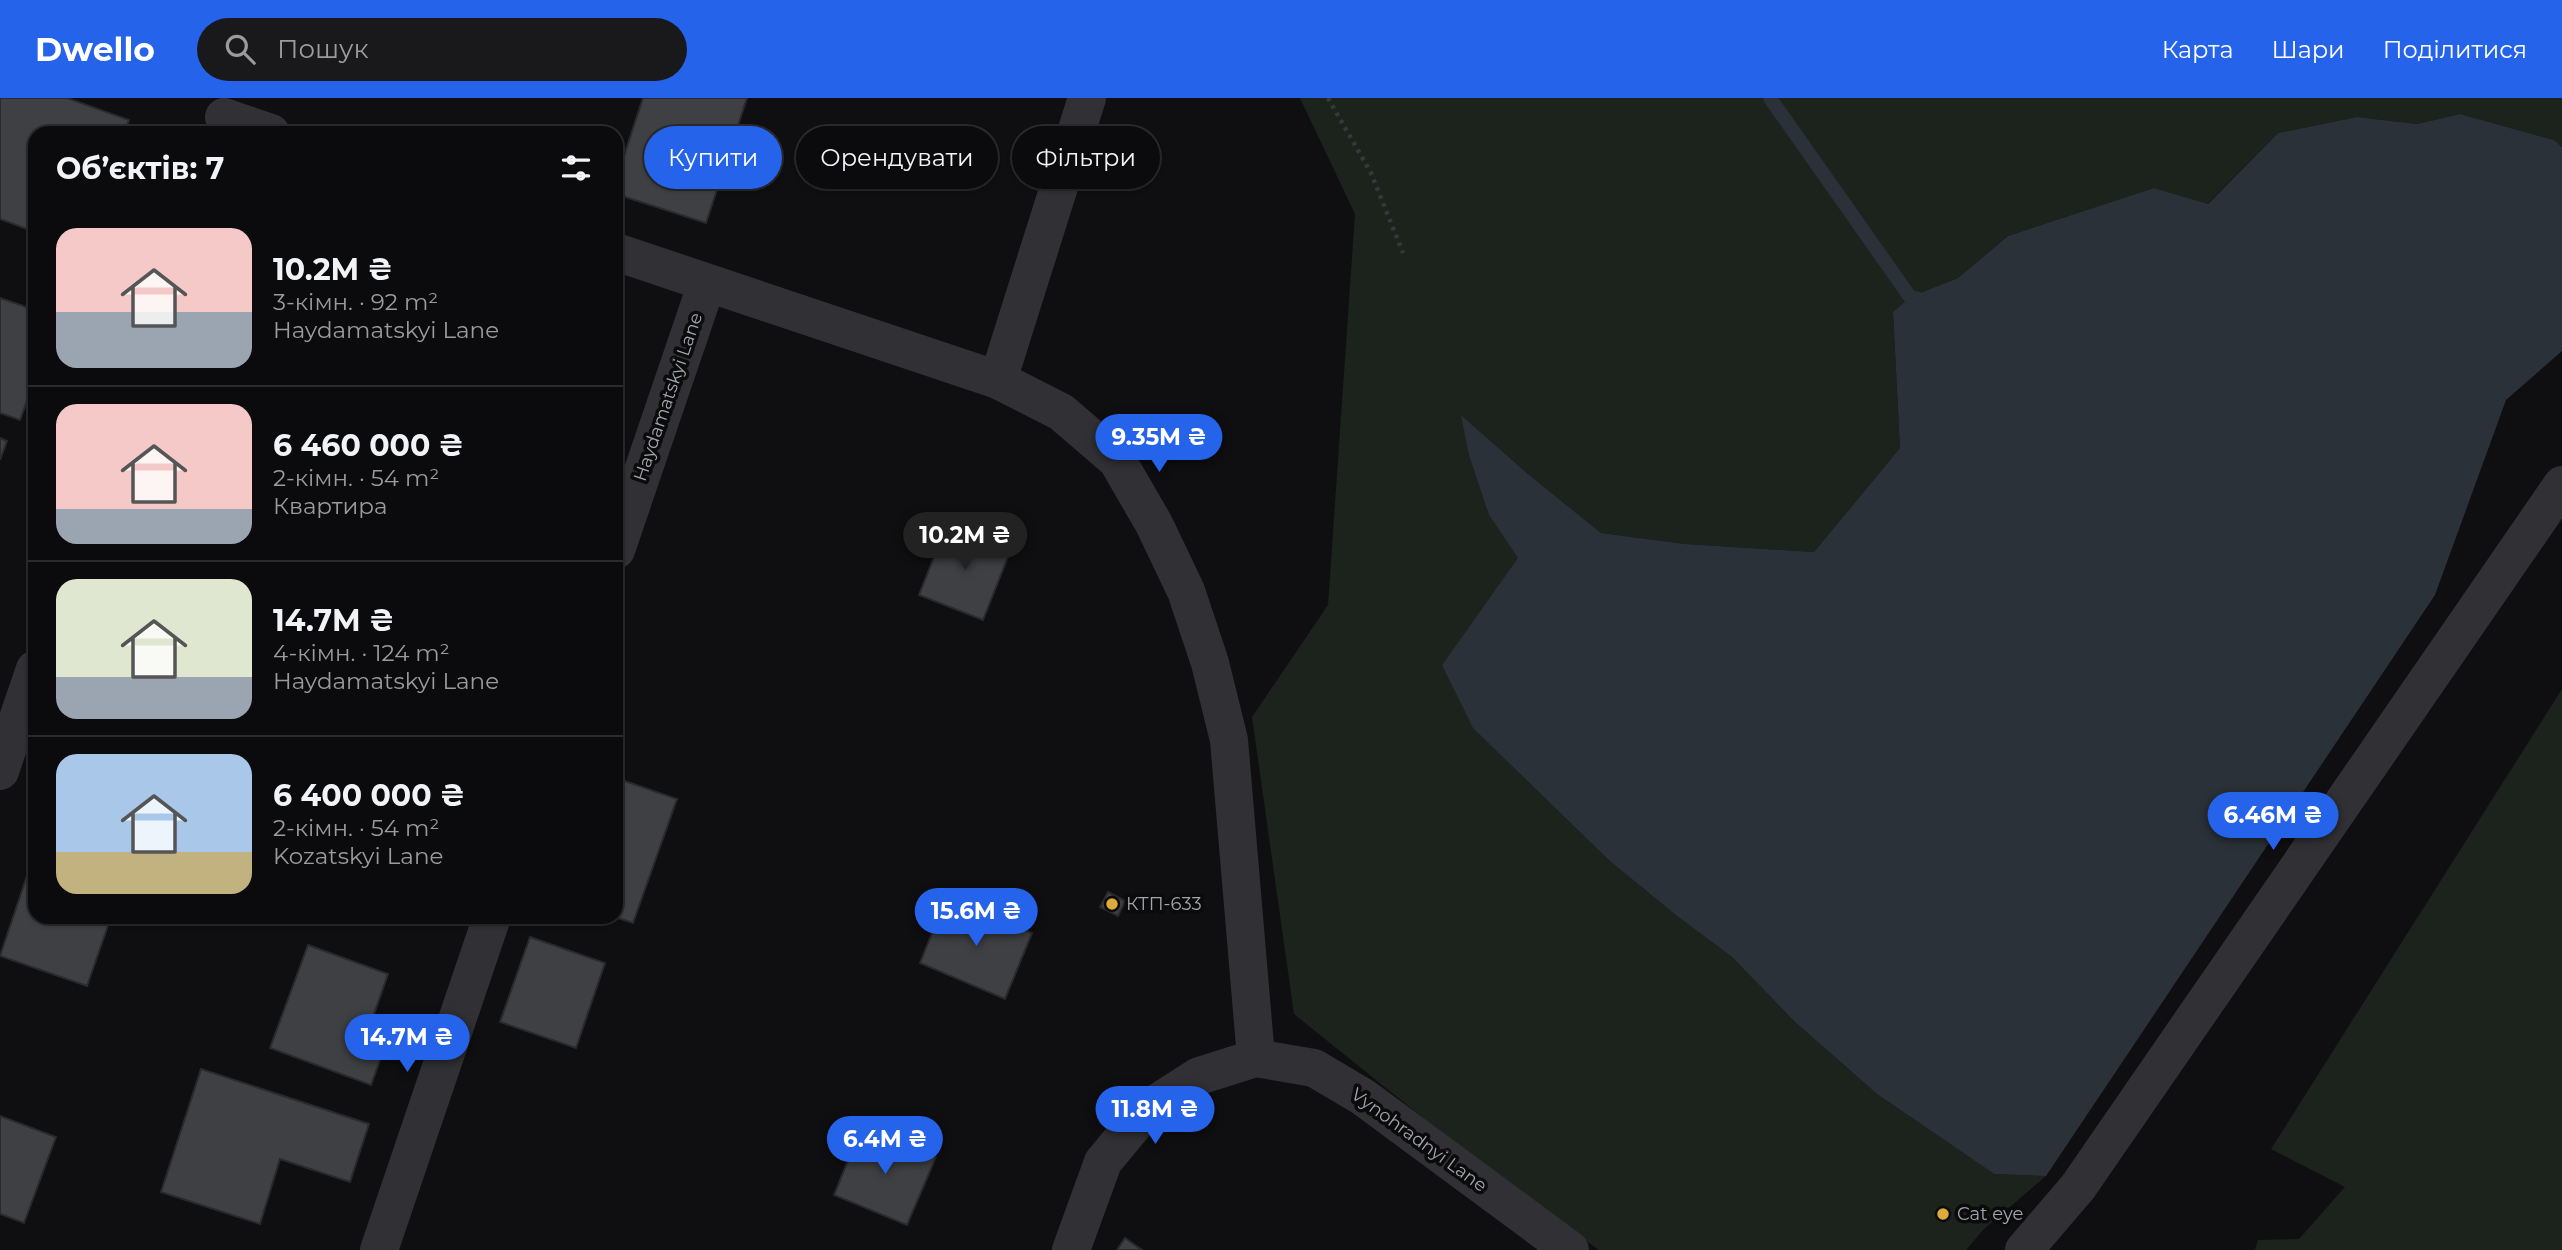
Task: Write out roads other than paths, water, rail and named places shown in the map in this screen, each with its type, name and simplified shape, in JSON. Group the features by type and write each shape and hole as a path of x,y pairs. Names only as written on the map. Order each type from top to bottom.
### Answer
{"street":[{"path":"998,380 1087,98"},
{"path":"224,116 252,126"},
{"path":"623,254 998,380 1061,412 1117,460 1154,524 1186,591 1210,663 1229,740 1256,1058 1199,1076 1146,1110 1103,1162 1071,1250"},
{"name":"Haydamatskyi Lane","path":"623,529 707,283"},
{"path":"2024,1250 2086,1175 2562,485"},
{"path":"0,771 28,689"},
{"path":"379,1250 490,924"},
{"name":"Vynohradnyi Lane","path":"1256,1058 1314,1068 1363,1097 1570,1250"}],"waterway":[{"path":"1770,98 1910,297 1928,301"}],"place":[{"name":"КТП-633","path":"1112,904"},
{"name":"Cat eye","path":"1943,1214"}]}
